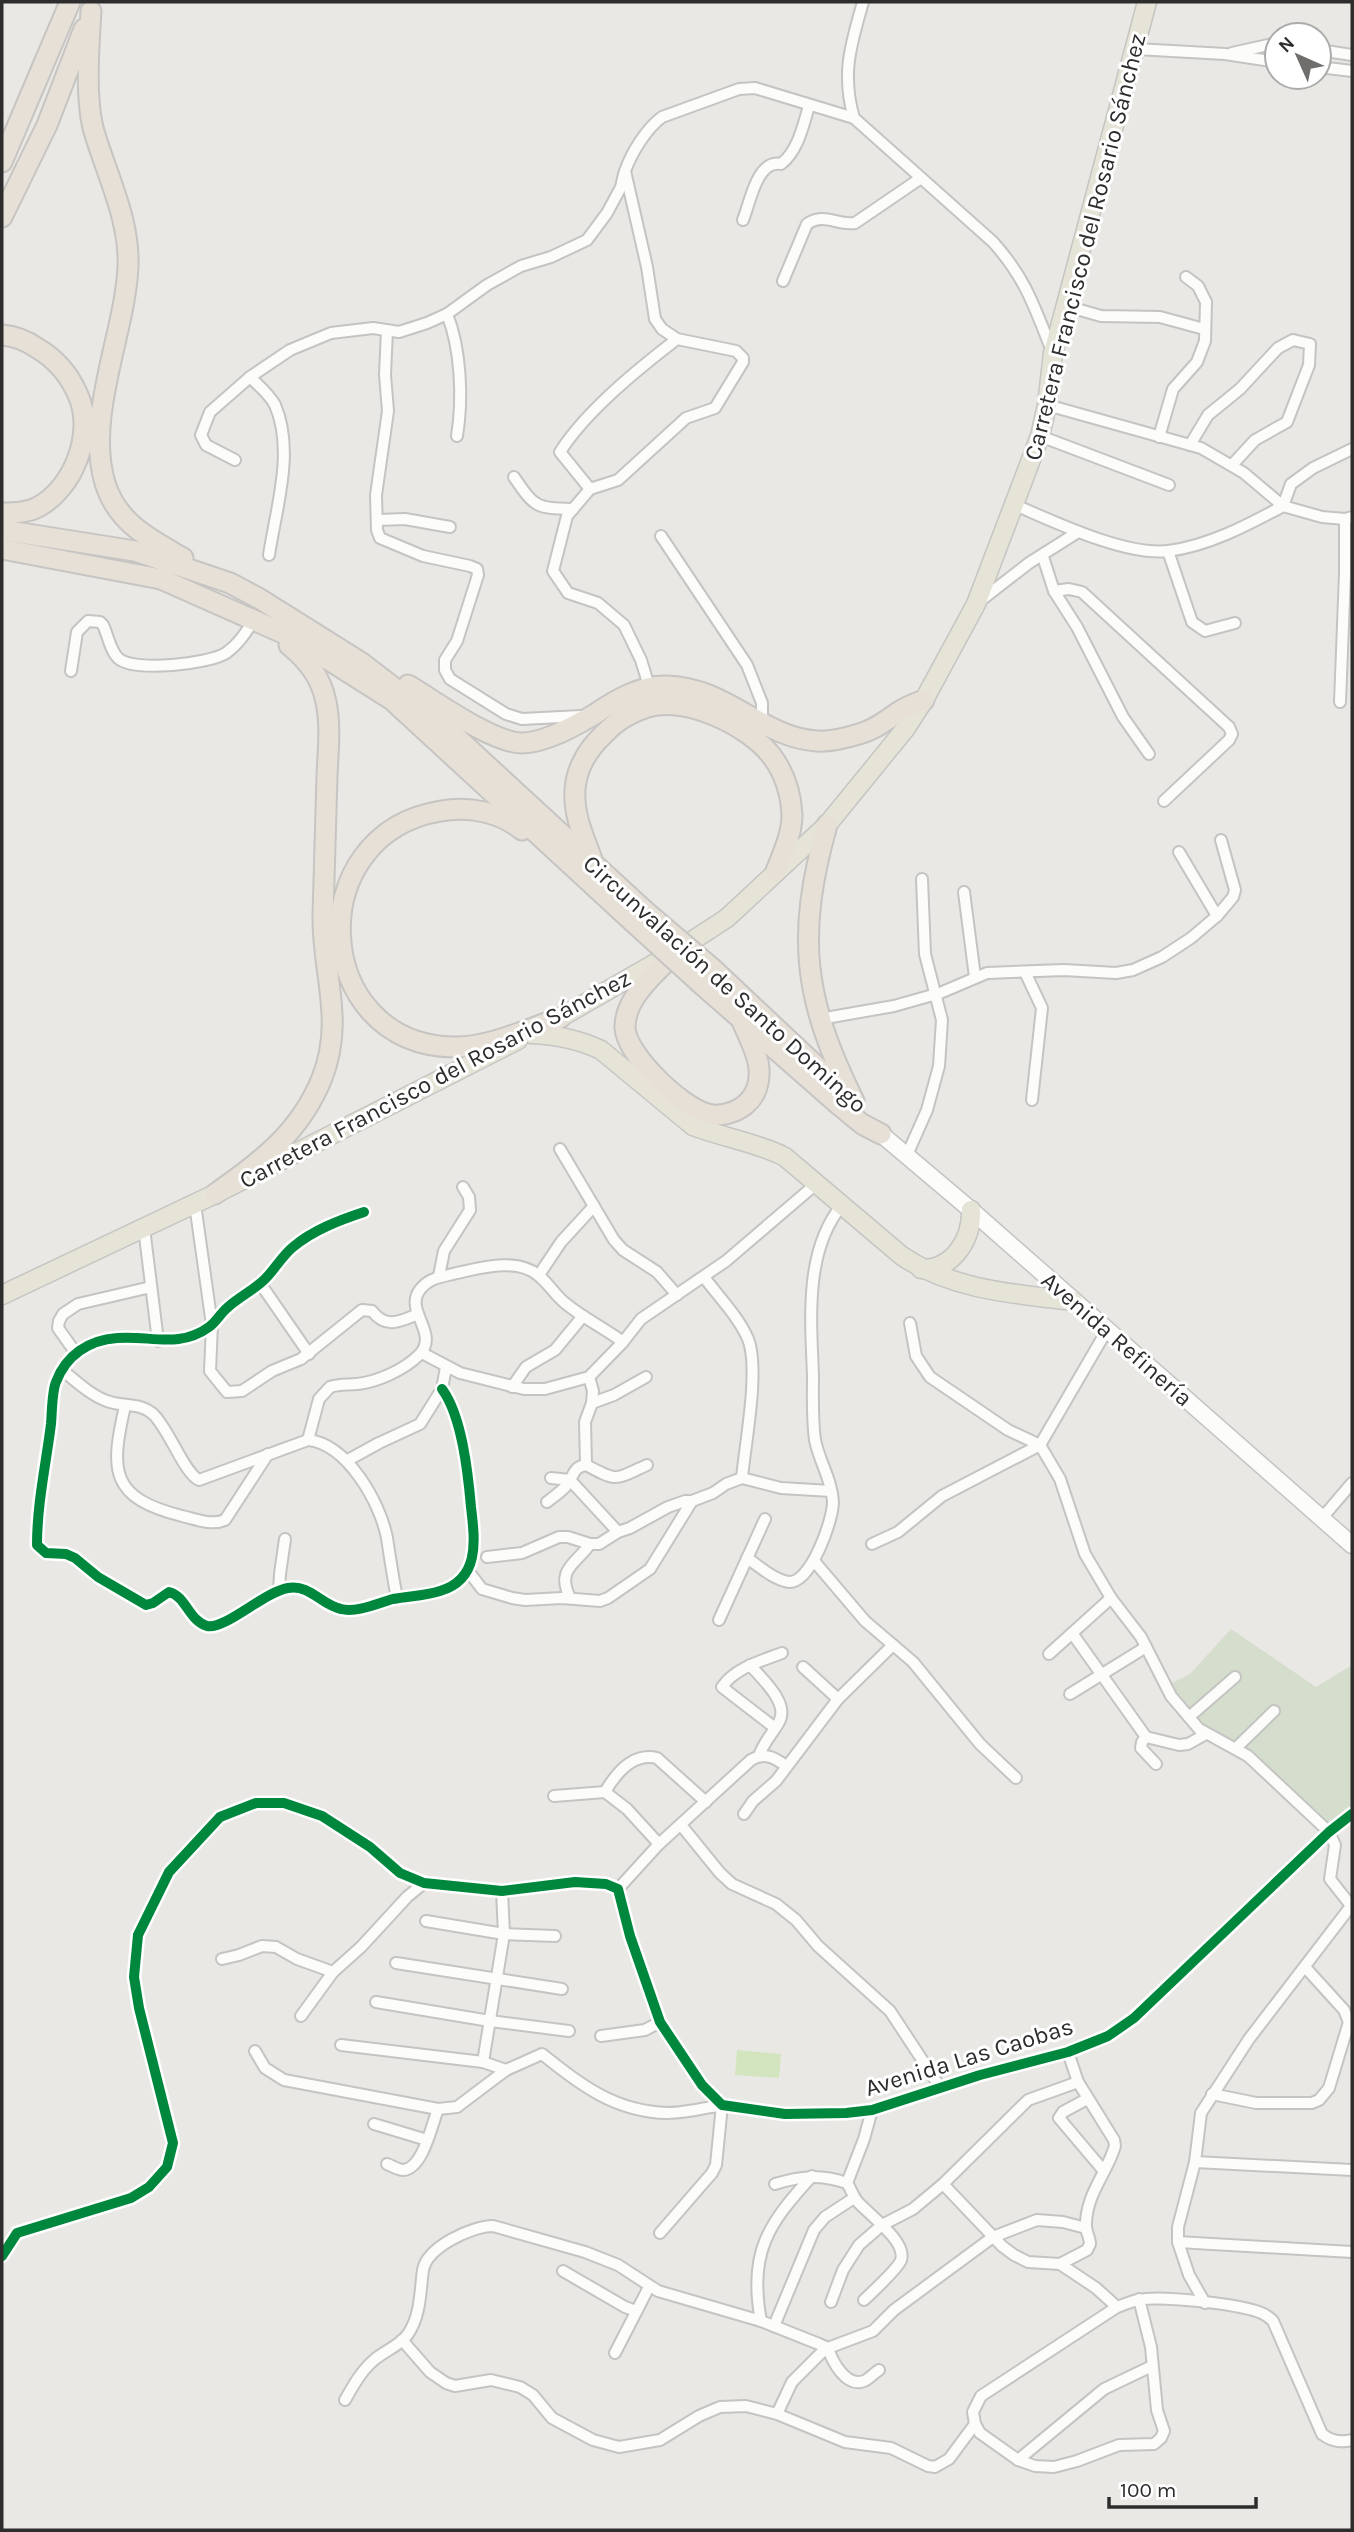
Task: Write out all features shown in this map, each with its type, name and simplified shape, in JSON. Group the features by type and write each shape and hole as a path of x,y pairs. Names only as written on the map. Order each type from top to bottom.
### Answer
{"highway":[{"path":"2,162 70,2"},
{"path":"2,217 47,125 93,6"},
{"path":"93,6 88,64 92,125 125,223 128,266 105,392 99,444 105,483 120,513 139,533 230,583"},
{"path":"2,335 30,343 52,357 65,371 80,397 84,426 77,463 54,496 30,510 2,513"},
{"name":"Circunvalación de Santo Domingo","path":"2,530 135,551 230,583 260,599 362,663 456,737 595,866 639,917"},
{"name":"Circunvalación de Santo Domingo","path":"2,549 161,579 294,638 391,700 571,865 639,917 869,1114 881,1134"},
{"path":"2,555 43,556"},
{"path":"215,1194 263,1160 298,1123 322,1077 333,1028 333,1003 323,919 328,770 327,704 314,671 303,657 254,621"},
{"path":"362,663 382,667 494,736 523,743 540,739 649,686 684,687 711,694 762,723 808,740 837,739 871,731 903,709 925,700"},
{"path":"595,866 577,818 575,788 581,764 593,744 610,727 628,715 650,706 682,705 703,710 745,733 771,755 781,771 789,790 792,816 787,842 776,871"},
{"path":"560,1018 493,1040 454,1047 430,1044 403,1035 365,1004 352,985 344,961 339,931 340,907 349,881 371,849 401,824 430,813 454,809 477,810 499,817 516,825 571,865"},
{"path":"827,825 816,866 807,920 807,951 811,985 820,1019 838,1068 854,1101"},
{"path":"678,950 635,997 628,1010 625,1027 628,1040 645,1066 697,1110 712,1115 732,1113 745,1105 755,1094 759,1068 741,1019"},
{"name":"Circunvalación de Santo Domingo","path":"707,976 741,1019 862,1124 881,1134"}],"main road":[{"name":"Carretera Francisco del Rosario Sánchez","path":"2,1296 195,1204 560,1018 678,950 727,918 827,825 906,728 925,700 976,604 1015,505 1040,436 1053,354 1147,2"},
{"path":"531,1034 570,1038 601,1050 693,1126 765,1147 785,1157 921,1269 971,1286 1073,1301"},
{"name":"Avenida Refinería","path":"881,1134 1352,1545"},
{"path":"921,1269 936,1268 957,1253 972,1223 971,1210"}],"street":[{"path":"854,118 846,71 863,2"},
{"path":"1225,54 1263,46"},
{"path":"1136,49 1225,54 1263,60"},
{"path":"1333,52 1352,55"},
{"path":"1333,69 1352,71"},
{"path":"235,460 206,444 201,435 210,412 250,377 290,349 331,333 373,328 399,332 447,314 487,285 521,266 551,257 587,240 607,213 621,187 628,162 652,125 663,117 739,89 755,88 854,118 993,242 1011,262 1026,286 1053,354"},
{"path":"743,220 760,174 768,165 774,162 781,164 789,158 799,139 809,106"},
{"path":"625,172 647,267 655,319 662,329 677,339 736,351 743,358 715,408 686,418 618,480 590,489 567,516 553,571 568,593 598,603 624,625 649,686"},
{"path":"783,281 811,221 825,218 851,224 921,178"},
{"path":"1159,437 1173,389 1197,362 1205,341 1206,302 1198,286 1186,277"},
{"path":"1066,306 1101,316 1160,317 1204,330"},
{"path":"447,314 455,334 461,413 457,436"},
{"path":"387,330 385,375 388,411 376,495 380,538 422,556 477,569 478,575 461,629 445,660 445,670 450,679 506,713 522,719 593,715"},
{"path":"590,489 560,452 570,436 595,411 651,359 677,339"},
{"path":"1190,445 1208,415 1240,389 1278,348 1293,340 1310,344 1309,365 1287,422 1255,440 1232,465"},
{"path":"250,377 274,402 283,432 282,470 269,555"},
{"path":"1047,405 1201,448 1232,465 1283,506 1322,517 1349,518 1340,702"},
{"path":"1040,436 1169,485"},
{"path":"1015,505 1078,532 1142,550 1168,551 1207,541 1283,506 1291,484 1313,468 1352,449"},
{"path":"514,477 535,505 573,509"},
{"path":"377,520 405,519 450,527"},
{"path":"976,604 1078,532"},
{"path":"661,536 747,665 762,703 762,723"},
{"path":"1168,551 1192,622 1205,631 1235,623"},
{"path":"1043,556 1054,591 1077,627 1123,717 1149,754"},
{"path":"1054,591 1069,589 1082,592 1229,727 1232,734 1229,740 1164,801"},
{"path":"71,671 77,632 88,621 100,622 103,625 118,657 124,661 145,665 218,658 240,640 254,621"},
{"path":"820,1019 894,1006 935,994 987,973 1064,970 1116,973 1133,970 1172,950 1217,916 1233,897 1235,890 1221,840"},
{"path":"1179,852 1217,916"},
{"path":"907,1155 927,1110 939,1066 942,1020 925,954 922,879"},
{"path":"964,892 975,977"},
{"path":"1025,972 1042,1008 1032,1100"},
{"path":"560,1149 575,1171 602,1223 623,1250 657,1272 677,1295"},
{"path":"422,1353 446,1367 478,1379 512,1387 545,1389 589,1377 623,1342 640,1319 743,1248 816,1184"},
{"path":"439,1276 444,1251 470,1210 469,1197 463,1187"},
{"path":"195,1204 212,1325 210,1371 227,1392 242,1391 272,1371 309,1354 362,1310 372,1311 380,1320 391,1324 418,1314"},
{"path":"747,1558 787,1582 801,1578 814,1561 832,1510 831,1491 815,1438 810,1298 825,1234 832,1217 842,1205"},
{"path":"539,1276 561,1242 594,1206"},
{"path":"364,1212 340,1220 302,1240 260,1283 224,1310 212,1325 193,1335 158,1341 116,1338 96,1342 75,1352 54,1387 37,1525 37,1545 46,1552 75,1558 98,1577 146,1605 169,1591 174,1593 192,1616 208,1626 216,1626 266,1595 291,1587 309,1591 341,1609 442,1591 469,1572 475,1538 469,1487 455,1419 442,1389"},
{"path":"144,1228 158,1341"},
{"path":"308,1440 319,1399 330,1387 358,1384 381,1377 422,1353 426,1333 415,1301 428,1281 439,1276 488,1267 529,1269 562,1301 623,1342"},
{"path":"704,1277 744,1330 751,1350 753,1374 741,1478"},
{"path":"260,1283 309,1354"},
{"path":"75,1352 58,1328 63,1314 78,1304 151,1287"},
{"path":"512,1387 526,1367 555,1350 583,1316"},
{"path":"910,1323 916,1356 930,1377 1008,1430 1040,1445 1060,1479 1085,1554 1111,1598 1146,1647 1171,1696 1188,1717 1206,1734 1248,1756 1329,1832 1335,1844 1329,1879 1352,1906 1249,2039 1201,2113 1195,2162 1178,2227 1178,2242 1189,2275 1205,2302"},
{"path":"872,1544 898,1532 942,1496 1040,1445 1107,1330"},
{"path":"348,1460 420,1424 442,1389 446,1367"},
{"path":"62,1370 99,1398 125,1406 138,1406 151,1412 177,1447 190,1472 199,1480 308,1440 315,1440 348,1460 382,1524 397,1598"},
{"path":"586,1465 585,1422 593,1403 589,1377"},
{"path":"593,1403 646,1377"},
{"path":"125,1406 115,1463 121,1483 135,1497 159,1510 209,1523 225,1520 268,1454"},
{"path":"547,1502 566,1487 573,1472 580,1466 586,1465 615,1479 647,1465"},
{"path":"551,1478 570,1480 618,1532"},
{"path":"469,1572 482,1589 512,1598 570,1598 591,1601 608,1598 650,1569 692,1502 741,1478 781,1488 831,1491"},
{"path":"1322,1518 1352,1483"},
{"path":"487,1557 522,1553 559,1537 568,1537 590,1545 600,1544 668,1507 685,1501 692,1502"},
{"path":"719,1620 765,1519"},
{"path":"279,1590 285,1539"},
{"path":"570,1598 565,1587 565,1575 572,1563 590,1545"},
{"path":"814,1561 865,1621 913,1662 980,1744 1016,1778"},
{"path":"1049,1654 1111,1598"},
{"path":"1072,1633 1146,1737 1179,1745 1206,1734"},
{"path":"744,1814 752,1801 776,1781 838,1699 893,1645"},
{"path":"1070,1694 1146,1647"},
{"path":"775,1728 722,1687 726,1681 750,1665 782,1653"},
{"path":"618,1889 659,1844 737,1772 759,1756 761,1748 782,1716 782,1710 773,1693 750,1665"},
{"path":"803,1667 838,1699"},
{"path":"1188,1717 1235,1677"},
{"path":"1236,1748 1274,1711"},
{"path":"1146,1737 1142,1748 1156,1764"},
{"path":"605,1792 621,1771 636,1758 647,1755 657,1758 706,1802"},
{"path":"759,1756 774,1758 786,1766"},
{"path":"554,1796 605,1792 627,1809 659,1844"},
{"path":"2,2256 17,2233 131,2198 149,2188 167,2167 173,2143 139,2008 134,1977 138,1936 169,1872 220,1817 256,1803 284,1803 322,1816 370,1847 400,1873 424,1883 502,1891 575,1882 606,1884 618,1889"},
{"name":"Avenida Las Caobas","path":"506,2070 542,2054 587,2090 626,2108 669,2113 722,2105 785,2114 846,2113 872,2110 940,2087 1068,2052 1108,2036 1134,2018 1329,1832 1352,1814"},
{"path":"681,1825 732,1884 776,1904 796,1920 818,1946 890,2011 940,2087"},
{"path":"301,2016 333,1972 424,1883"},
{"path":"618,1889 630,1936 660,2022 702,2085 722,2105 716,2165 660,2233"},
{"path":"483,2062 504,1934 502,1891"},
{"path":"426,1921 504,1934 555,1936"},
{"path":"222,1959 262,1945 276,1947 297,1959 333,1972"},
{"path":"396,1963 562,1989"},
{"path":"1212,2094 1256,2103 1312,2103 1325,2094 1349,2022 1344,2010 1305,1967"},
{"path":"376,2002 569,2031"},
{"path":"601,2036 645,2030 660,2022"},
{"path":"341,2045 483,2062 506,2070"},
{"path":"255,2051 265,2068 284,2080 438,2109 457,2106 506,2070"},
{"path":"1060,2264 1087,2250 1090,2239 1086,2228 1091,2196 1114,2151 1114,2140 1078,2082 1068,2052"},
{"path":"831,2302 843,2270 859,2245 882,2225 913,2209 943,2184 1028,2100 1078,2082"},
{"path":"1087,2099 1063,2112 1059,2118 1103,2170"},
{"path":"387,2164 402,2170 412,2167 420,2158 438,2109"},
{"path":"864,2300 897,2267 902,2251 882,2225 854,2197 847,2183 872,2110"},
{"path":"373,2124 427,2140"},
{"path":"1195,2162 1352,2170"},
{"path":"775,2184 801,2176 847,2183"},
{"path":"761,2321 757,2274 763,2245 775,2218 812,2176"},
{"path":"943,2184 993,2237 1014,2255 1028,2262 1060,2264 1096,2288 1117,2307"},
{"path":"774,2326 814,2230 825,2217 854,2197"},
{"path":"777,2414 792,2382 828,2348 873,2331 894,2310 993,2237 1037,2220 1063,2222 1086,2228"},
{"path":"345,2400 365,2368 409,2333 422,2298 423,2272 428,2260 458,2234 481,2226 493,2226 585,2252 618,2265 658,2291 761,2321 828,2348 838,2369 857,2381 864,2381 878,2370"},
{"path":"1178,2242 1352,2252"},
{"path":"563,2271 636,2311"},
{"path":"615,2353 649,2287"},
{"path":"1139,2300 1151,2347 1157,2410 1164,2431 1154,2444 1119,2445 1077,2461 1054,2466 1035,2466 1018,2460 980,2433 973,2412 981,2396 1117,2307 1139,2300 1162,2298 1205,2302 1260,2312 1273,2321 1322,2434 1329,2439 1352,2440"},
{"path":"402,2340 438,2379 455,2386 491,2380 520,2387 533,2395 552,2418 593,2440 619,2448 660,2440 699,2416 720,2407 746,2406 777,2414 845,2442 891,2448 935,2467 948,2459 975,2424"},
{"path":"1018,2460 1104,2389 1152,2366"}],"green space":[{"path":"1231,1629 1316,1687 1352,1665 1352,1814 1329,1832 1248,1756 1206,1734 1166,1686 1190,1674"},
{"path":"737,2050 781,2054 779,2078 735,2075"}],"cycle path":[{"path":"364,1212 309,1235 289,1251 261,1283 198,1334 164,1340 107,1339 88,1346 72,1357 60,1372 54,1391 37,1545 46,1553 66,1554 75,1558 98,1577 146,1605 169,1592 175,1594 196,1619 207,1626 224,1622 268,1596 288,1588 303,1589 334,1607 347,1610 440,1591 462,1578 472,1557 473,1545 470,1493 463,1445 455,1414 442,1389"},
{"path":"2,2256 17,2233 131,2198 149,2187 167,2167 173,2143 139,2008 134,1977 138,1935 169,1872 220,1817 256,1803 284,1803 322,1816 370,1847 400,1873 424,1883 502,1891 575,1882 606,1884 618,1889 630,1936 660,2022 702,2085 722,2105 785,2114 872,2110 980,2075 1068,2052 1108,2036 1134,2018 1329,1832 1352,1814"}]}
